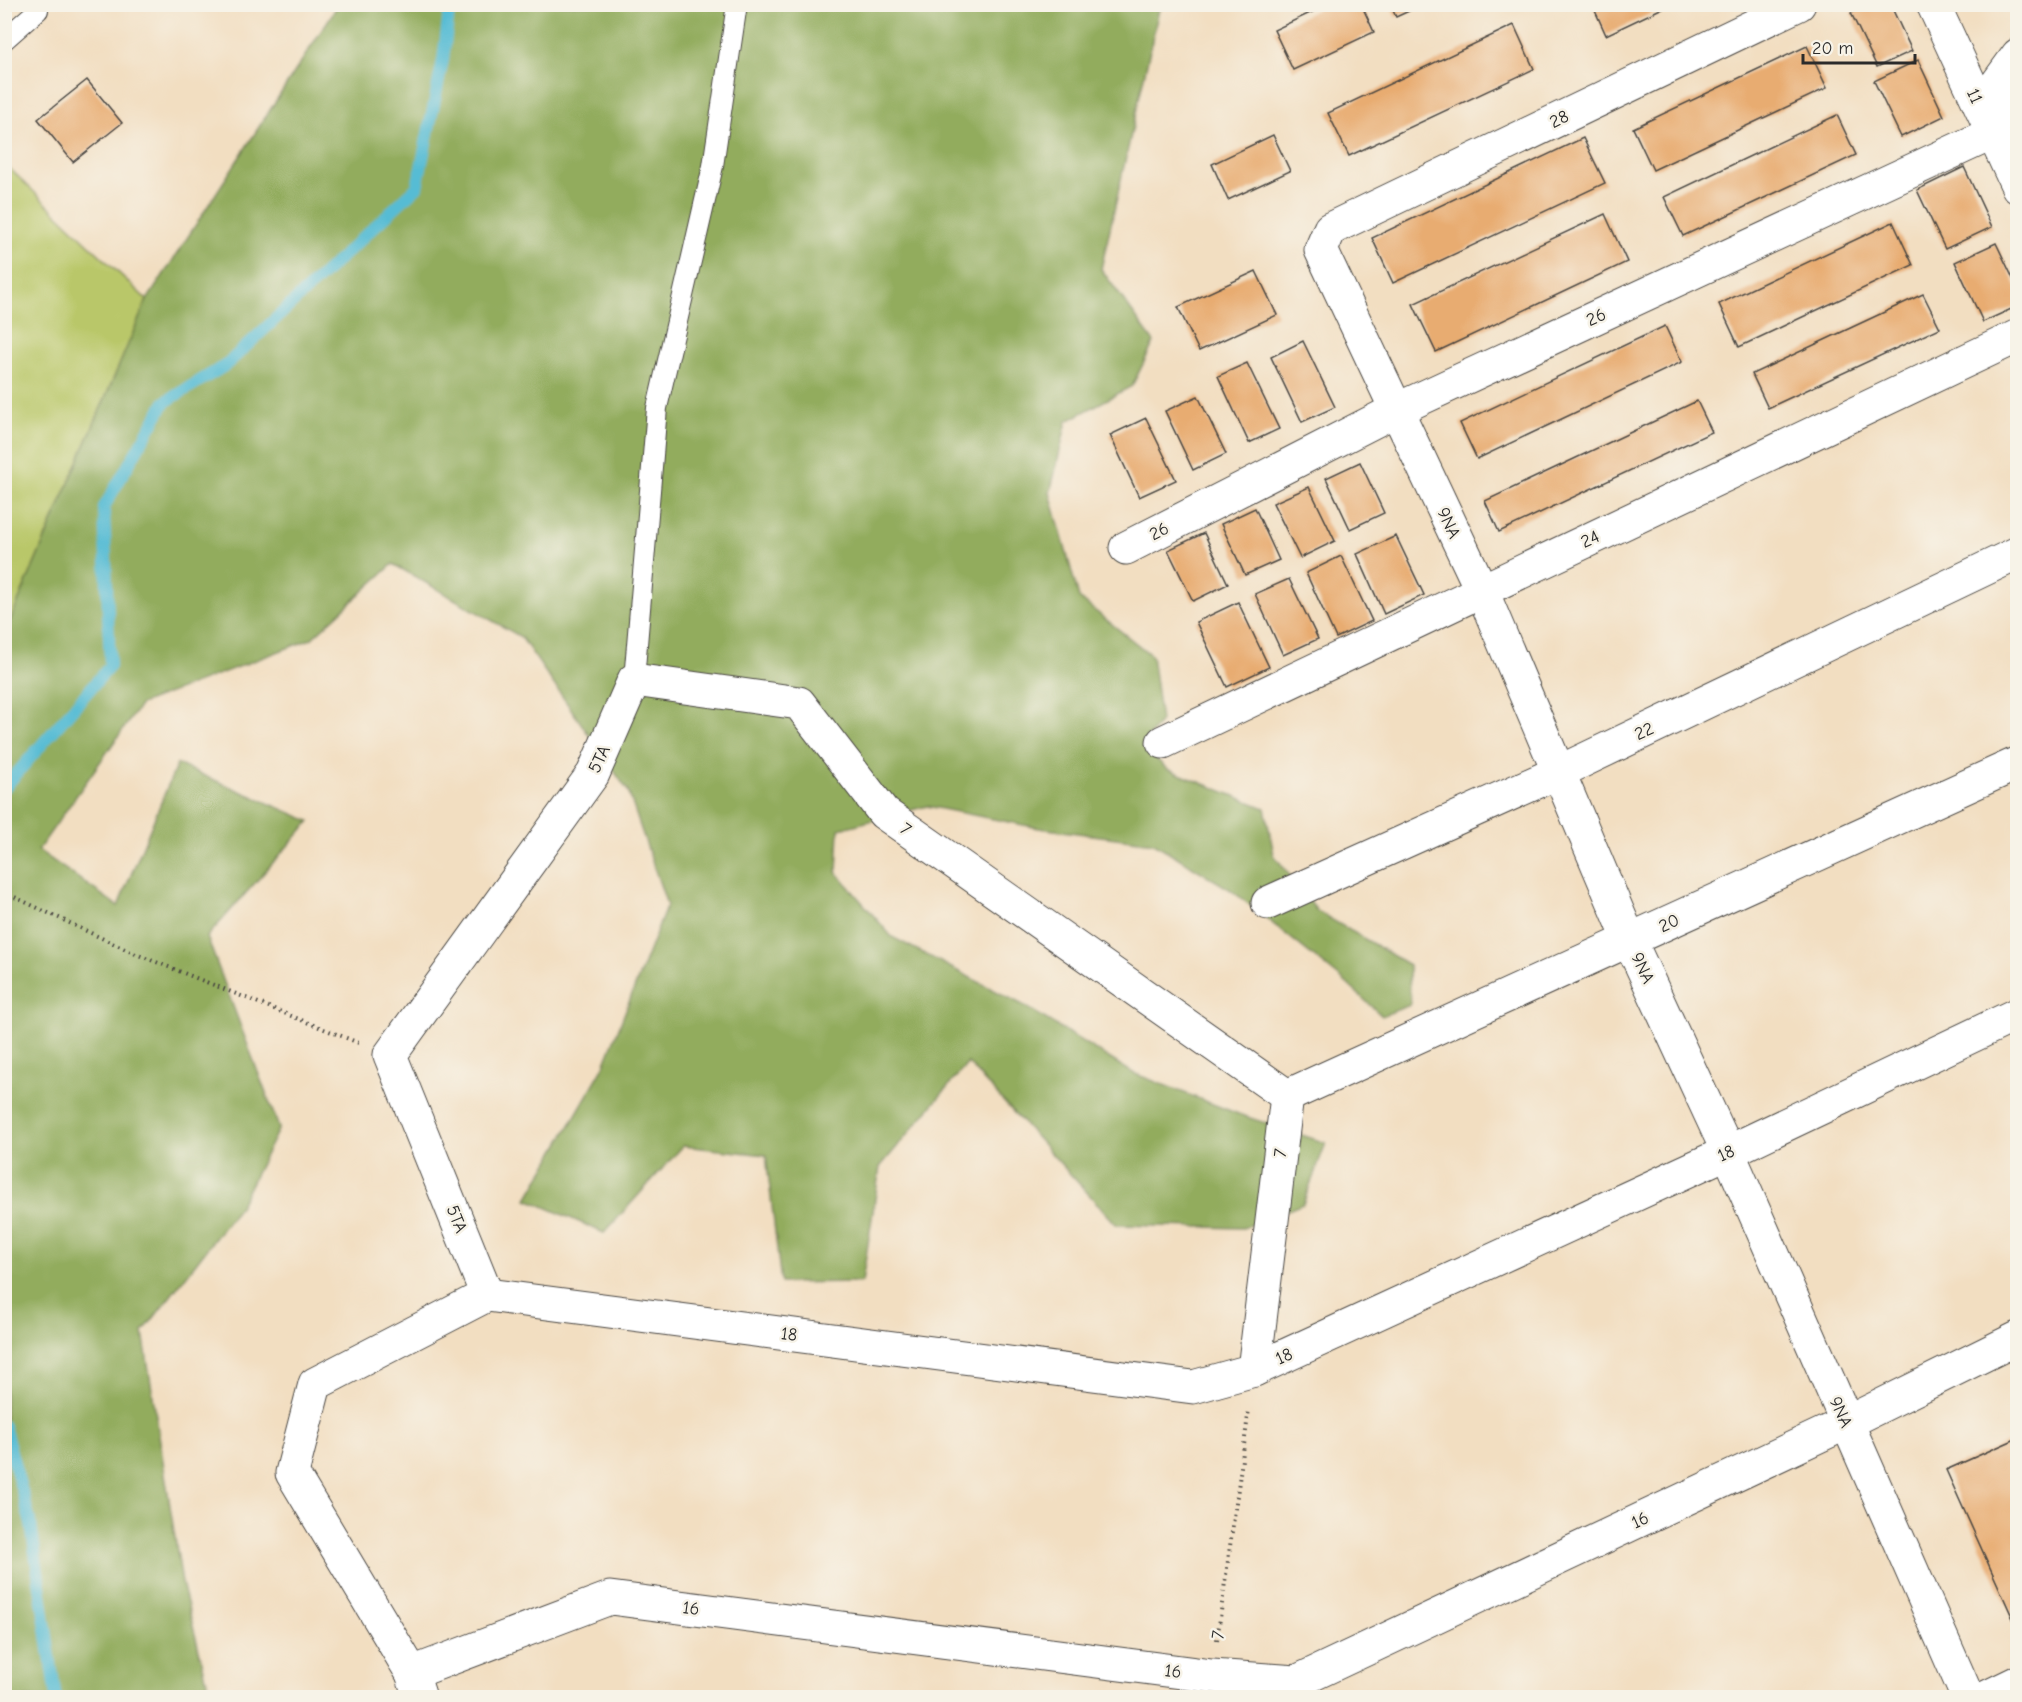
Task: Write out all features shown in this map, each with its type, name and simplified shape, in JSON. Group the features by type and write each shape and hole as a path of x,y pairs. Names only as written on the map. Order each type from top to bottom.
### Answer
{"street":[{"name":"28","path":"1324,239 1330,229 1799,4"},
{"name":"11","path":"1933,4 2005,143 2018,187"},
{"path":"2005,143 1994,88 2018,55"},
{"name":"26","path":"1126,548 1396,410 2005,143"},
{"name":"9NA","path":"1324,239 1321,250 1482,591 1630,941 1728,1152 1968,1698"},
{"name":"24","path":"1163,742 2018,336"},
{"name":"22","path":"1268,903 1559,772 2018,554"},
{"name":"7","path":"634,680 799,703 884,813 1287,1096 1254,1370"},
{"name":"5TA","path":"487,1294 390,1055 593,774 634,680"},
{"name":"20","path":"1287,1096 2018,763"},
{"name":"18","path":"487,1294 1193,1387 1254,1370 1728,1152 2018,1014"},
{"path":"416,1685 292,1473 315,1384 487,1294"},
{"name":"16","path":"416,1685 610,1598 1211,1687 1296,1682 1846,1423 2018,1338"},
{"path":"1985,1698 2018,1682"}],"lane":[{"path":"634,680 657,408 713,166 736,4"},
{"path":"4,40 38,10"}],"path":[{"path":"4,892 131,952 390,1055"},
{"name":"7","path":"1211,1687 1254,1370"}],"green space":[{"path":"338,5 1160,5 1101,269 1154,342 1132,386 1067,421 1050,493 1079,598 1152,656 1161,721 1142,745 1167,769 1265,808 1274,855 1317,911 1409,965 1410,1005 1382,1016 1343,980 1231,890 1154,843 1039,828 927,806 839,829 837,873 892,937 1023,1005 1133,1073 1241,1115 1326,1143 1303,1204 1243,1228 1117,1225 968,1063 880,1167 862,1282 781,1283 766,1155 683,1146 604,1233 527,1199 603,1068 667,905 628,791 521,637 393,564 311,639 141,704 38,850 118,906 177,764 310,821 207,937 279,1128 239,1207 143,1332 182,1583 211,1697 5,1698 5,633 147,300"},
{"path":"5,164 147,300 5,633"}],"building":[{"path":"1329,4 1361,4 1374,32 1293,70 1274,30"},
{"path":"1390,4 1424,4 1396,17"},
{"path":"1592,4 1671,4 1606,35"},
{"path":"1869,4 1890,4 1912,51 1877,67 1851,13"},
{"path":"1514,25 1534,69 1349,156 1328,113"},
{"path":"1807,46 1827,88 1653,170 1633,128"},
{"path":"1918,60 1944,116 1901,137 1874,81"},
{"path":"87,80 122,123 73,162 38,119"},
{"path":"1837,115 1856,155 1683,236 1664,197"},
{"path":"1273,135 1290,171 1228,200 1212,164"},
{"path":"1583,138 1605,183 1393,283 1372,238"},
{"path":"1964,167 1992,227 1945,249 1917,190"},
{"path":"1605,214 1627,262 1436,352 1413,304"},
{"path":"1893,222 1913,265 1739,347 1719,304"},
{"path":"1996,243 2018,289 2018,306 1983,322 1955,262"},
{"path":"1256,271 1277,315 1199,351 1178,307"},
{"path":"1923,294 1940,328 1768,408 1752,374"},
{"path":"1665,326 1682,362 1477,459 1460,423"},
{"path":"1303,341 1335,407 1302,422 1271,357"},
{"path":"1247,363 1279,429 1249,443 1218,376"},
{"path":"1198,396 1226,454 1193,470 1165,411"},
{"path":"1697,401 1712,432 1499,532 1485,501"},
{"path":"1146,418 1176,480 1139,497 1110,435"},
{"path":"1360,462 1384,513 1350,529 1326,478"},
{"path":"1309,487 1335,541 1300,558 1273,503"},
{"path":"1255,508 1279,560 1245,575 1221,524"},
{"path":"1204,533 1228,584 1193,601 1168,550"},
{"path":"1396,536 1424,595 1384,614 1357,554"},
{"path":"1341,556 1372,621 1336,638 1306,573"},
{"path":"1289,579 1318,639 1283,655 1255,594"},
{"path":"1238,602 1269,667 1227,687 1196,622"},
{"path":"2018,1438 2018,1622 2015,1623 1946,1470"}],"waterway":[{"path":"4,788 110,666 104,507 165,402 226,365 417,187 443,60 450,4"},
{"path":"4,1426 31,1524 56,1698"}]}
